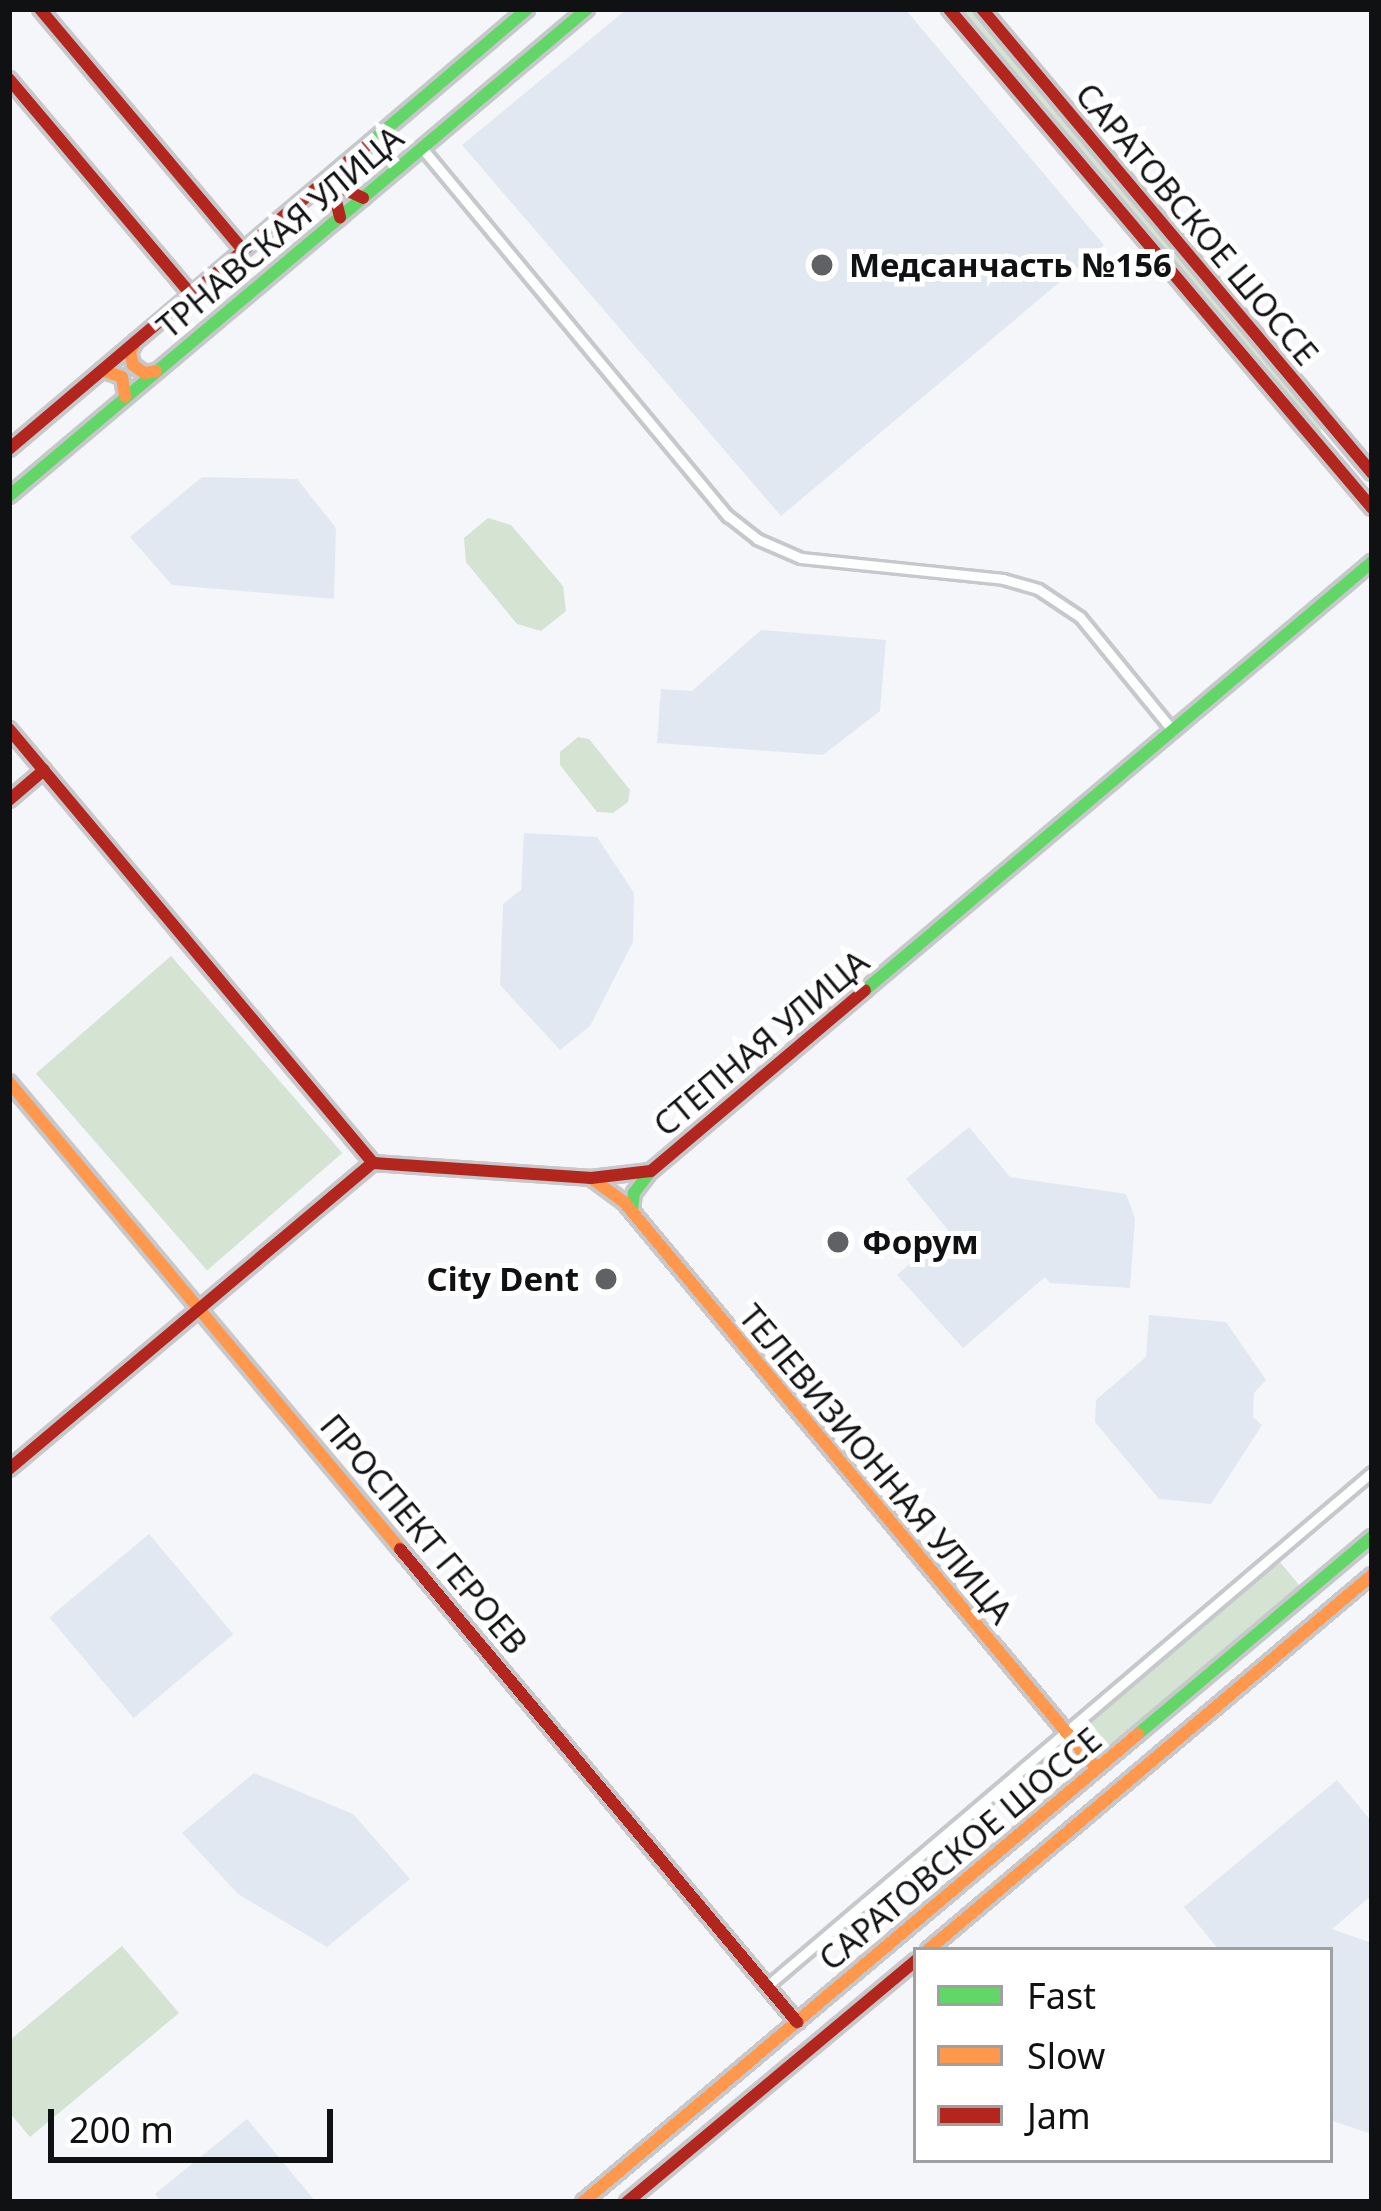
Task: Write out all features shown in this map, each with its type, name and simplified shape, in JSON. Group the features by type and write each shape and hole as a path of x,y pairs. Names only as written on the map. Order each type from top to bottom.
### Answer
{"main road":[{"path":"40,9 243,250"},
{"name":"ТРНАВСКАЯ УЛИЦА","path":"9,449 526,9"},
{"name":"ТРНАВСКАЯ УЛИЦА","path":"9,496 587,9"},
{"name":"САРАТОВСКОЕ ШОССЕ","path":"950,9 1372,508"},
{"name":"САРАТОВСКОЕ ШОССЕ","path":"982,9 1372,472"},
{"path":"9,79 190,294"},
{"path":"336,172 344,189 362,198"},
{"path":"316,189 335,197 340,217"},
{"path":"137,340 130,352 133,365 144,373 157,371"},
{"path":"102,370 122,377 125,398"},
{"path":"1316,441 1333,427"},
{"name":"СТЕПНАЯ УЛИЦА","path":"373,1162 590,1178 651,1171 1372,562"},
{"path":"9,729 373,1162 9,1469"},
{"path":"9,800 44,770"},
{"name":"ПРОСПЕКТ ГЕРОЕВ","path":"9,1082 797,2022"},
{"path":"633,1215 634,1193 651,1171"},
{"name":"ТЕЛЕВИЗИОННАЯ УЛИЦА","path":"590,1178 614,1192 1116,1791"},
{"name":"САРАТОВСКОЕ ШОССЕ","path":"583,2202 1372,1537"},
{"name":"САРАТОВСКОЕ ШОССЕ","path":"932,1947 1372,1575"},
{"path":"899,1936 913,1954"},
{"name":"САРАТОВСКОЕ ШОССЕ","path":"627,2202 913,1961"},
{"path":"707,2098 726,2120"}],"street":[{"path":"422,148 728,516 757,539 801,558 983,577 1038,590 1080,617 1173,731"},
{"path":"767,1986 1372,1472"}],"shaded area":[{"name":"Медсанчасть №156","path":"627,9 905,9 1104,245 781,516 462,145"},
{"path":"202,477 297,479 336,528 334,599 172,585 130,537"},
{"path":"761,630 886,640 880,711 823,755 657,743 661,689 692,691"},
{"path":"524,833 597,837 634,893 633,942 590,1026 560,1050 500,985 503,904 521,890"},
{"path":"969,1127 1010,1177 1126,1194 1135,1219 1130,1288 1050,1283 1045,1277 963,1348 897,1275 948,1230 906,1179"},
{"path":"1149,1315 1226,1322 1266,1380 1254,1393 1253,1417 1262,1425 1211,1504 1159,1499 1095,1422 1096,1400 1146,1357"},
{"path":"149,1534 233,1634 134,1718 49,1618"},
{"path":"254,1773 353,1814 410,1879 327,1947 238,1894 182,1833"},
{"path":"1337,1780 1372,1822 1372,1895 1332,1929 1372,1943 1372,2134 1333,2121 1333,1947 1217,1947 1184,1907"},
{"path":"247,2119 316,2202 162,2202 155,2194"}],"green space":[{"path":"957,9 975,9 1321,421 1321,431 1316,432"},
{"path":"488,518 511,525 563,586 566,611 541,631 517,624 466,562 464,538"},
{"path":"578,737 589,739 630,790 628,802 613,813 597,812 560,765 560,752"},
{"path":"171,956 342,1153 207,1270 36,1073"},
{"path":"1279,1561 1300,1586 1097,1757 1076,1731"},
{"path":"122,1946 179,2013 30,2137 9,2112 9,2041"}],"traffic: fast":[{"path":"371,142 527,9"},
{"path":"9,496 587,9"},
{"path":"865,990 1372,562"},
{"path":"632,1211 634,1193 650,1172"},
{"path":"1138,1734 1372,1537"}],"traffic: slow":[{"path":"136,341 130,352 133,365 144,373 156,371"},
{"path":"102,370 122,377 125,397"},
{"path":"9,1082 400,1549"},
{"path":"591,1178 624,1202 1097,1769"},
{"path":"932,1947 1372,1575"},
{"path":"583,2202 1138,1734"}],"traffic: jam":[{"path":"40,9 243,250"},
{"path":"949,9 1372,508"},
{"path":"982,9 1372,473"},
{"path":"9,79 191,294"},
{"path":"9,449 371,142"},
{"path":"336,172 344,189 363,198"},
{"path":"316,189 335,197 340,217"},
{"path":"9,729 373,1163"},
{"path":"9,800 44,770"},
{"path":"9,1469 373,1163 591,1178 651,1171 865,990"},
{"path":"400,1549 797,2022"},
{"path":"627,2202 913,1963"}],"place":[{"name":"Медсанчасть №156","path":"822,265"},
{"name":"Форум","path":"838,1242"},
{"name":"City Dent","path":"606,1279"}]}
